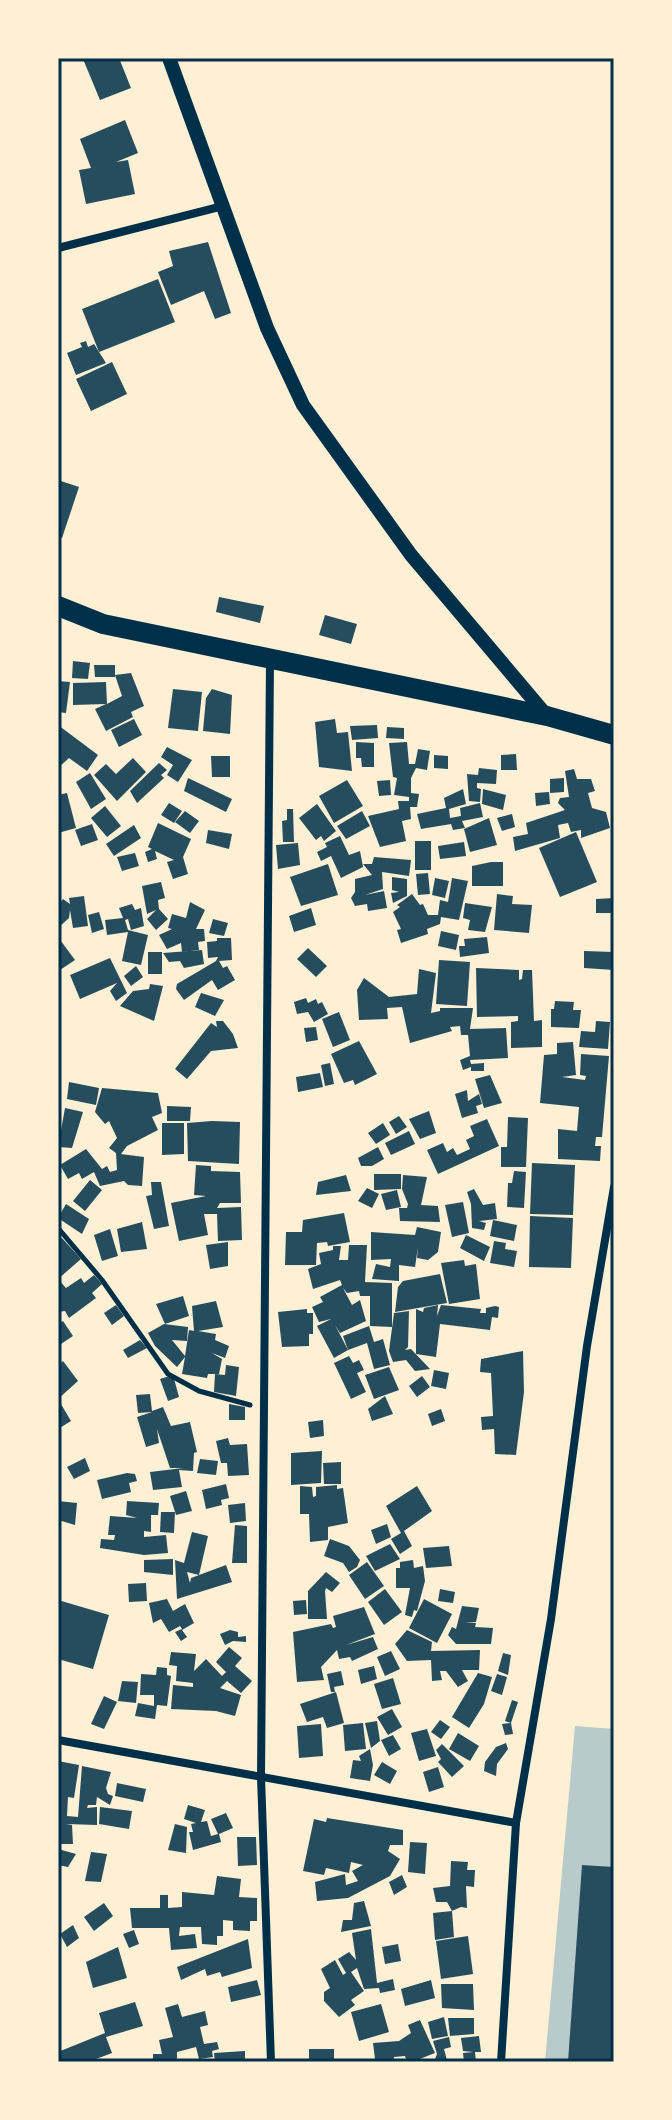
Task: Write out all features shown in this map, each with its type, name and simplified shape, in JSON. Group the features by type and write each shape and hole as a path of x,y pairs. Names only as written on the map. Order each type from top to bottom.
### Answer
{"main road":[{"path":"58,606 103,624 547,716 614,735"}],"street":[{"path":"169,58 267,328 303,405 411,555 547,716"},
{"path":"58,248 223,206"},
{"path":"270,659 261,1777 271,2062"},
{"path":"501,2062 516,1823 551,1619 587,1346 614,1187"},
{"path":"58,1740 516,1823"}],"path":[{"path":"58,1228 117,1300 168,1374 199,1391 264,1410"}],"shaded area":[{"path":"575,1726 614,1729 614,2062 545,2062"}],"building":[{"path":"119,58 131,88 100,100 83,59"},
{"path":"125,120 138,153 116,162 128,160 135,194 86,204 79,170 91,168 80,139"},
{"path":"208,242 231,313 215,319 204,291 171,305 158,272 173,266 169,251"},
{"path":"158,279 175,322 99,352 82,309"},
{"path":"86,341 88,347 94,344 106,363 76,375 67,353 82,347 80,343"},
{"path":"112,362 127,394 91,411 76,379"},
{"path":"58,480 79,487 62,538 58,537"},
{"path":"219,597 264,606 260,623 216,612"},
{"path":"325,615 357,624 351,644 319,635"},
{"path":"73,661 90,663 88,679 72,678"},
{"path":"94,665 115,665 115,677 95,677"},
{"path":"131,673 144,706 131,712 133,717 106,731 95,709 106,704 73,705 73,683 106,682 107,704 122,696 115,675"},
{"path":"58,681 70,682 66,713 58,712"},
{"path":"173,689 202,692 198,731 168,728"},
{"path":"212,689 232,695 230,734 203,731 206,698"},
{"path":"134,719 142,735 119,747 111,730"},
{"path":"335,719 337,733 348,732 352,771 319,767 315,722"},
{"path":"58,725 98,755 87,771 69,758 58,768"},
{"path":"377,725 378,738 352,740 350,726"},
{"path":"387,727 404,728 404,739 386,738"},
{"path":"356,742 374,743 374,767 362,767 361,758 356,758"},
{"path":"407,742 409,764 415,764 418,749 430,751 427,770 416,768 411,778 411,793 419,794 417,807 410,807 411,819 402,821 406,841 380,847 368,816 399,809 398,801 409,801 409,797 394,795 397,778 393,777 389,743"},
{"path":"167,747 192,760 178,782 167,775 173,765 161,757"},
{"path":"516,754 517,770 501,770 501,755"},
{"path":"434,755 448,756 448,769 434,768"},
{"path":"211,756 230,756 230,777 212,777"},
{"path":"133,758 146,772 117,801 94,775 106,764 116,774"},
{"path":"159,763 167,770 161,775 164,778 137,803 130,791"},
{"path":"479,768 497,770 496,784 477,783 477,788 481,789 480,802 469,801 467,774 478,775"},
{"path":"574,769 577,779 591,779 595,791 588,793 592,808 606,812 610,828 581,838 581,830 571,832 568,823 558,825 560,838 515,851 513,837 528,834 526,823 565,810 558,803 560,798 569,797 565,771"},
{"path":"90,773 106,799 91,809 76,782"},
{"path":"188,778 232,799 226,812 184,791"},
{"path":"564,778 564,792 550,793 550,779"},
{"path":"347,780 363,806 334,823 319,796"},
{"path":"390,780 391,795 379,796 377,781"},
{"path":"463,789 466,804 449,809 450,818 461,816 460,808 480,803 483,817 462,821 465,828 453,830 451,824 421,829 417,814 446,808 444,798"},
{"path":"483,789 506,795 503,810 482,804"},
{"path":"549,792 550,804 536,806 535,793"},
{"path":"67,793 76,828 58,833 58,795"},
{"path":"169,803 182,811 174,823 161,815"},
{"path":"317,804 336,831 324,841 321,836 316,840 299,818"},
{"path":"105,806 121,826 107,837 91,818"},
{"path":"287,809 293,809 294,842 283,842 282,821 287,820"},
{"path":"185,811 199,821 190,833 175,822"},
{"path":"362,811 370,826 346,839 337,826"},
{"path":"512,814 515,827 502,831 497,818"},
{"path":"489,818 497,845 470,852 464,829"},
{"path":"158,823 191,839 183,857 188,874 173,879 167,862 174,860 155,851 157,859 148,862 145,852 152,849 148,847"},
{"path":"92,824 98,840 81,846 75,830"},
{"path":"134,825 141,838 114,856 106,844"},
{"path":"208,830 232,834 229,849 206,843"},
{"path":"576,832 597,882 560,897 539,848"},
{"path":"340,836 349,855 360,851 363,867 341,878 331,856 321,861 317,852 327,847 325,843"},
{"path":"415,841 431,841 431,870 415,870"},
{"path":"464,842 466,856 440,859 438,846"},
{"path":"298,843 300,865 278,869 276,845"},
{"path":"135,853 139,866 122,871 117,857"},
{"path":"374,857 411,860 409,876 382,872 383,889 365,895 384,891 387,908 368,911 367,904 355,906 351,898 355,892 355,879 372,875 363,864 372,864"},
{"path":"503,862 503,886 472,886 472,866"},
{"path":"328,864 338,895 301,906 290,877"},
{"path":"428,873 430,894 418,895 416,874"},
{"path":"392,877 407,879 407,896 393,903 391,893 399,892 392,890"},
{"path":"435,878 449,881 445,898 432,895"},
{"path":"452,878 468,881 459,920 441,917 440,924 427,929 428,934 401,943 397,930 401,929 393,912 400,907 397,905 412,894 420,905 423,904 428,915 438,915 440,900 448,902"},
{"path":"161,882 165,898 158,900 159,909 168,919 156,930 147,919 156,910 147,914 142,886"},
{"path":"497,894 513,896 512,904 532,905 529,933 494,930"},
{"path":"84,896 88,926 73,928 70,910 69,918 58,928 58,905 63,899 70,904 69,898"},
{"path":"614,898 614,913 596,913 596,899"},
{"path":"190,902 205,910 196,929 204,929 205,941 198,942 199,950 182,952 181,943 167,949 159,935 172,929 168,928 172,914 186,918"},
{"path":"465,903 492,907 485,932 468,930 470,920 463,918"},
{"path":"132,904 135,910 141,908 144,926 131,930 128,919 125,920 128,930 148,935 141,965 122,961 128,932 107,935 105,920 123,918 119,908"},
{"path":"311,908 316,925 294,932 289,916"},
{"path":"99,912 104,929 92,933 88,915"},
{"path":"213,919 228,923 224,936 209,933"},
{"path":"441,931 459,935 456,950 438,946"},
{"path":"58,937 75,960 60,970 58,968"},
{"path":"487,937 489,953 460,957 459,946 465,946 464,939"},
{"path":"217,938 231,938 232,960 219,961 223,968 227,966 235,980 218,990 212,980 184,1000 176,989 177,984 216,961 218,957 208,958 207,942 217,941"},
{"path":"308,948 327,966 316,977 297,959"},
{"path":"202,950 204,964 184,968 180,961 169,962 163,953"},
{"path":"584,951 614,952 614,970 584,968"},
{"path":"148,952 162,952 162,974 148,974"},
{"path":"110,958 127,993 116,1001 110,991 117,983 80,999 70,975"},
{"path":"439,960 470,962 467,1006 436,1004"},
{"path":"136,966 143,977 131,986 124,976"},
{"path":"476,968 519,970 519,980 522,979 523,970 532,970 534,1021 542,1020 542,1047 511,1048 511,1022 518,1021 518,1016 477,1017"},
{"path":"419,969 436,973 431,1013 440,1011 440,1008 473,1008 470,1029 506,1028 508,1058 470,1060 471,1064 484,1063 484,1071 471,1071 471,1067 463,1070 460,1060 470,1056 468,1035 461,1035 460,1026 410,1043 402,1007 387,1008 388,1019 359,1020 357,990 364,978 389,997 417,994"},
{"path":"150,984 163,986 154,1021 120,1006 133,991 149,989"},
{"path":"201,993 224,1000 215,1016 195,1007"},
{"path":"306,998 308,1003 316,999 318,1004 322,1002 328,1014 314,1022 308,1012 297,1014 294,1002"},
{"path":"555,1001 574,1002 573,1010 581,1010 579,1028 551,1027 551,1009 554,1009"},
{"path":"339,1012 350,1040 333,1047 322,1019"},
{"path":"216,1021 223,1021 233,1034 238,1048 211,1051 187,1079 175,1069 211,1023 217,1027"},
{"path":"596,1021 610,1022 608,1049 579,1047 581,1031 595,1032"},
{"path":"316,1027 318,1040 306,1042 304,1028"},
{"path":"359,1041 377,1074 355,1085 353,1080 344,1083 331,1054"},
{"path":"573,1042 576,1075 562,1077 585,1080 586,1076 580,1075 581,1054 609,1056 602,1137 596,1137 595,1146 601,1146 600,1161 558,1159 558,1129 577,1131 579,1107 540,1103 544,1055 557,1054 557,1043"},
{"path":"330,1063 334,1084 325,1086 321,1065"},
{"path":"320,1073 323,1087 298,1092 296,1077"},
{"path":"490,1075 502,1103 484,1108 475,1079"},
{"path":"69,1082 99,1088 96,1105 67,1099"},
{"path":"102,1088 158,1093 162,1113 152,1117 158,1130 127,1146 121,1154 144,1157 142,1186 128,1185 124,1181 100,1186 94,1172 82,1179 79,1173 68,1179 60,1165 86,1149 102,1169 107,1166 110,1172 117,1170 116,1153 109,1148 117,1138 109,1121 105,1124 95,1112"},
{"path":"467,1090 468,1101 479,1094 482,1104 476,1106 478,1113 462,1118 455,1094"},
{"path":"167,1106 191,1107 190,1121 167,1121"},
{"path":"65,1108 83,1112 72,1148 59,1147 58,1132 60,1136"},
{"path":"429,1111 436,1133 420,1139 409,1119"},
{"path":"399,1116 407,1127 396,1134 389,1122"},
{"path":"508,1117 528,1118 526,1167 501,1167 501,1147 507,1147"},
{"path":"487,1119 499,1146 438,1174 427,1150 443,1143 447,1152 453,1148 457,1155 470,1149 466,1140 474,1136 470,1126"},
{"path":"240,1122 239,1164 188,1161 187,1123"},
{"path":"162,1123 184,1123 184,1154 162,1155"},
{"path":"383,1123 390,1135 376,1144 368,1133"},
{"path":"409,1131 415,1144 391,1155 385,1143"},
{"path":"378,1147 384,1159 372,1166 361,1166 358,1158"},
{"path":"532,1163 575,1165 573,1215 530,1214"},
{"path":"196,1165 211,1166 211,1171 240,1172 241,1203 220,1203 217,1208 241,1207 242,1240 218,1241 217,1214 204,1214 208,1235 179,1241 171,1203 206,1196 194,1195"},
{"path":"514,1171 526,1172 524,1208 507,1207 508,1183 512,1183"},
{"path":"374,1174 401,1174 401,1189 374,1190"},
{"path":"346,1175 351,1191 316,1195 318,1182"},
{"path":"403,1175 427,1177 421,1205 438,1206 440,1222 400,1221 399,1208 407,1208 408,1204 402,1189"},
{"path":"90,1180 102,1190 85,1211 73,1201"},
{"path":"151,1182 161,1182 169,1226 154,1229 146,1196 152,1195"},
{"path":"367,1188 379,1194 372,1208 358,1201"},
{"path":"474,1189 483,1205 495,1203 497,1219 479,1221 486,1223 484,1230 472,1228 467,1192"},
{"path":"397,1190 401,1207 386,1210 381,1194"},
{"path":"463,1202 469,1233 452,1237 445,1205"},
{"path":"66,1204 89,1219 82,1234 58,1218"},
{"path":"344,1213 350,1242 328,1246 327,1242 317,1243 316,1265 285,1265 286,1232 302,1232 303,1220"},
{"path":"530,1216 573,1218 571,1268 529,1267"},
{"path":"493,1220 517,1225 514,1241 490,1236"},
{"path":"142,1222 147,1249 121,1252 117,1229"},
{"path":"417,1227 441,1232 438,1252 428,1260 417,1258 418,1247 415,1267 399,1265 399,1281 372,1279 376,1264 390,1267 391,1259 371,1260 371,1232 415,1235"},
{"path":"110,1229 118,1256 102,1261 94,1235"},
{"path":"466,1235 490,1247 484,1261 460,1248"},
{"path":"62,1238 81,1259 58,1279 58,1241"},
{"path":"494,1241 506,1243 505,1249 517,1251 514,1267 490,1263"},
{"path":"228,1242 228,1266 210,1269 206,1245"},
{"path":"349,1245 367,1245 365,1282 392,1283 392,1327 370,1326 370,1296 360,1296 359,1291 347,1293 343,1288 352,1305 360,1300 366,1321 340,1333 335,1325 348,1350 334,1358 317,1326 331,1319 319,1322 312,1307 323,1302 320,1297 342,1285 340,1280 313,1289 308,1269 321,1264 319,1253 333,1250 333,1246 341,1246 339,1260 348,1260"},
{"path":"464,1260 465,1266 476,1264 480,1299 449,1304 441,1263"},
{"path":"440,1274 447,1303 395,1312 398,1287 403,1281"},
{"path":"94,1275 102,1284 92,1293 96,1298 69,1318 65,1311 58,1312 58,1279 66,1288 81,1278 84,1283"},
{"path":"183,1296 189,1316 165,1324 156,1304"},
{"path":"216,1301 223,1327 198,1331 216,1334 215,1340 229,1346 225,1358 212,1353 222,1359 219,1374 208,1374 207,1378 182,1374 185,1357 177,1367 155,1346 148,1333 164,1324 188,1327 187,1341 172,1340 185,1356 189,1330 194,1331 192,1306"},
{"path":"116,1305 124,1316 112,1325 104,1313"},
{"path":"438,1305 437,1316 441,1305 481,1309 480,1313 486,1313 486,1308 495,1306 499,1307 498,1318 492,1317 490,1330 440,1324 436,1357 416,1354 416,1309 423,1312 424,1308"},
{"path":"307,1309 307,1313 313,1313 313,1334 309,1334 309,1346 282,1347 278,1312"},
{"path":"409,1311 408,1347 405,1350 411,1349 430,1369 415,1371 406,1360 393,1362 389,1351 394,1313"},
{"path":"63,1321 73,1336 58,1346 58,1324"},
{"path":"369,1326 374,1342 383,1339 390,1365 374,1369 367,1343 348,1350 343,1336"},
{"path":"140,1340 147,1348 128,1358 123,1350"},
{"path":"523,1351 524,1392 516,1455 495,1454 494,1429 482,1430 481,1417 493,1416 491,1373 480,1372 481,1359"},
{"path":"349,1356 353,1363 359,1360 364,1370 357,1373 366,1392 351,1399 334,1363"},
{"path":"63,1361 78,1381 58,1399 58,1365"},
{"path":"226,1365 239,1367 236,1396 214,1392 215,1374 225,1375"},
{"path":"389,1367 399,1390 374,1399 365,1375"},
{"path":"434,1370 449,1373 446,1389 431,1386"},
{"path":"173,1375 179,1397 168,1401 160,1379"},
{"path":"422,1376 430,1387 417,1397 409,1386"},
{"path":"150,1394 152,1411 163,1407 171,1426 190,1422 197,1452 194,1453 193,1471 179,1470 182,1487 153,1490 150,1472 183,1468 170,1468 157,1429 159,1443 146,1447 137,1417 152,1412 138,1413 136,1395"},
{"path":"385,1396 393,1414 372,1421 368,1409"},
{"path":"58,1399 71,1421 58,1429"},
{"path":"229,1404 245,1407 245,1420 229,1420"},
{"path":"441,1409 445,1421 432,1426 428,1414"},
{"path":"323,1420 324,1436 310,1438 308,1422"},
{"path":"228,1438 230,1445 247,1444 249,1475 228,1476 227,1463 221,1463 216,1441"},
{"path":"322,1451 321,1483 291,1485 291,1453"},
{"path":"85,1458 90,1471 74,1479 67,1467"},
{"path":"200,1459 218,1461 216,1475 197,1473"},
{"path":"341,1462 341,1484 324,1484 323,1463"},
{"path":"135,1474 137,1481 129,1483 131,1492 102,1499 97,1480"},
{"path":"226,1484 229,1498 221,1500 222,1505 206,1509 202,1490"},
{"path":"337,1485 337,1489 343,1488 348,1523 328,1527 328,1540 310,1542 309,1514 300,1514 300,1486 312,1487 313,1497 316,1496 316,1487"},
{"path":"417,1486 432,1511 404,1531 412,1546 400,1554 391,1539 401,1533 386,1506"},
{"path":"186,1491 192,1511 176,1515 170,1496"},
{"path":"58,1501 77,1503 75,1525 58,1520"},
{"path":"127,1501 159,1503 158,1515 151,1515 151,1532 144,1531 144,1537 166,1535 168,1553 144,1555 100,1548 101,1539 114,1540 115,1535 108,1535 110,1516 137,1518 126,1515"},
{"path":"245,1503 246,1521 230,1523 228,1505"},
{"path":"161,1512 175,1512 174,1533 160,1532"},
{"path":"387,1524 391,1537 376,1544 371,1530"},
{"path":"235,1525 247,1526 247,1563 232,1563"},
{"path":"192,1532 208,1536 199,1575 187,1572 190,1583 191,1578 226,1565 232,1582 177,1599 175,1560 184,1563"},
{"path":"330,1539 349,1546 360,1560 357,1567 349,1572 343,1563 324,1556"},
{"path":"390,1544 400,1559 375,1571 366,1556"},
{"path":"449,1546 452,1566 426,1568 423,1548"},
{"path":"173,1559 173,1575 144,1572 144,1560"},
{"path":"413,1560 414,1568 423,1566 425,1581 417,1611 414,1610 412,1617 405,1615 410,1588 396,1588 396,1568 400,1568 400,1562"},
{"path":"367,1562 384,1586 365,1599 349,1575"},
{"path":"326,1572 340,1583 332,1592 326,1588 327,1619 308,1619 308,1591"},
{"path":"146,1583 147,1601 129,1602 128,1584"},
{"path":"385,1589 402,1612 384,1625 368,1602"},
{"path":"440,1589 455,1592 453,1603 438,1601"},
{"path":"167,1599 173,1611 185,1604 194,1623 182,1630 187,1637 181,1641 175,1632 182,1629 180,1626 169,1632 161,1619 153,1623 149,1603"},
{"path":"424,1599 452,1614 437,1643 409,1628"},
{"path":"58,1600 109,1615 93,1669 58,1659"},
{"path":"306,1600 307,1614 294,1615 293,1601"},
{"path":"462,1606 479,1608 476,1622 465,1622 476,1623 475,1627 493,1628 491,1644 456,1644 448,1635 452,1627 456,1629"},
{"path":"364,1607 375,1634 346,1645 373,1637 378,1649 352,1661 350,1657 339,1659 337,1650 321,1667 324,1680 297,1682 293,1632 331,1624 333,1628 336,1627 333,1616"},
{"path":"230,1630 238,1632 238,1637 246,1636 246,1642 233,1641 225,1645 220,1634"},
{"path":"407,1630 432,1642 431,1651 480,1650 479,1670 462,1670 468,1681 458,1687 446,1671 440,1671 442,1680 432,1681 431,1660 407,1661 395,1644"},
{"path":"229,1647 242,1658 235,1666 252,1681 241,1693 227,1681 220,1688 241,1695 235,1716 216,1711 171,1709 173,1685 193,1687 193,1683 176,1681 177,1666 169,1665 171,1652 196,1654 194,1671 206,1659 222,1676 226,1672 216,1662"},
{"path":"391,1651 400,1669 385,1676 377,1657"},
{"path":"503,1653 511,1655 508,1675 498,1671"},
{"path":"374,1666 377,1679 361,1684 358,1670"},
{"path":"157,1667 167,1668 167,1675 171,1676 167,1706 157,1705 155,1719 135,1716 138,1703 154,1706 154,1695 140,1695 141,1674 156,1675"},
{"path":"341,1671 344,1685 334,1687 335,1692 331,1692 327,1674"},
{"path":"478,1673 492,1677 484,1704 469,1728 452,1717"},
{"path":"497,1674 507,1677 502,1695 491,1691"},
{"path":"393,1678 401,1704 382,1709 374,1684"},
{"path":"122,1681 138,1682 136,1703 118,1701"},
{"path":"336,1692 344,1723 327,1728 323,1717 307,1722 300,1704"},
{"path":"104,1696 117,1702 104,1729 91,1724"},
{"path":"512,1700 518,1702 511,1723 505,1721"},
{"path":"392,1709 402,1727 388,1735 377,1717"},
{"path":"440,1720 450,1727 441,1739 431,1732"},
{"path":"377,1721 380,1741 371,1748 365,1723"},
{"path":"363,1723 366,1749 345,1751 343,1725"},
{"path":"511,1723 513,1734 505,1735 502,1724"},
{"path":"321,1724 323,1756 299,1758 297,1726"},
{"path":"427,1729 436,1756 419,1761 411,1733"},
{"path":"458,1733 479,1746 470,1761 449,1749"},
{"path":"393,1735 401,1749 389,1756 381,1740"},
{"path":"506,1743 508,1749 497,1764 496,1776 484,1771 485,1762 496,1747"},
{"path":"442,1744 464,1766 452,1777 438,1762 441,1759 436,1750"},
{"path":"370,1749 373,1765 370,1781 350,1778 353,1760 361,1761 359,1756"},
{"path":"58,1761 79,1765 74,1798 68,1797 67,1816 78,1817 82,1766 111,1772 106,1788 108,1794 113,1796 110,1805 97,1797 96,1805 88,1805 87,1808 97,1807 97,1825 66,1824 72,1825 73,1844 58,1844"},
{"path":"382,1762 397,1771 390,1784 374,1775"},
{"path":"438,1767 444,1787 429,1792 423,1772"},
{"path":"117,1783 146,1789 143,1802 115,1796"},
{"path":"188,1805 205,1810 201,1822 207,1821 211,1836 218,1834 211,1819 226,1813 233,1828 219,1834 221,1842 193,1850 189,1832 193,1832 191,1824 196,1823 184,1819"},
{"path":"100,1807 132,1811 129,1829 99,1824"},
{"path":"327,1818 403,1830 403,1845 390,1845 388,1851 400,1859 390,1876 348,1898 317,1901 315,1882 345,1874 346,1885 358,1881 352,1871 363,1865 351,1862 349,1873 326,1868 324,1875 303,1871 314,1819 326,1822"},
{"path":"175,1824 187,1827 186,1853 168,1850"},
{"path":"237,1837 256,1837 257,1865 238,1866"},
{"path":"410,1842 427,1843 425,1874 408,1872"},
{"path":"58,1849 76,1854 68,1867 58,1865"},
{"path":"91,1852 107,1854 101,1882 85,1881"},
{"path":"451,1861 468,1862 467,1870 475,1870 474,1887 466,1886 467,1908 452,1911 447,1902 436,1902 433,1888 450,1886"},
{"path":"582,1865 614,1867 614,2062 568,2062"},
{"path":"402,1875 407,1887 394,1895 389,1882"},
{"path":"217,1876 241,1879 239,1897 257,1898 257,1921 250,1921 250,1931 233,1930 233,1921 223,1920 223,1936 217,1936 217,1945 202,1944 201,1927 180,1927 179,1936 195,1934 197,1948 171,1950 169,1928 132,1928 130,1908 160,1908 160,1895 168,1895 168,1908 182,1907 182,1892 214,1895"},
{"path":"364,1901 371,1926 341,1932 343,1920 352,1920 354,1903"},
{"path":"104,1903 113,1916 94,1931 84,1917"},
{"path":"452,1911 454,1937 435,1940 433,1913"},
{"path":"73,1925 79,1938 67,1947 60,1934"},
{"path":"371,1929 377,1983 393,1979 395,1990 380,1993 379,1988 364,1989 357,1968 351,1972 364,1991 351,2000 355,2005 339,2017 324,2001 324,1992 330,1988 321,1969 335,1960 343,1975 346,1973 338,1959 349,1952 356,1960 352,1933"},
{"path":"134,1930 139,1944 129,1948 123,1934"},
{"path":"468,1936 473,1974 441,1979 436,1941"},
{"path":"248,1939 252,1968 222,1977 220,1972 207,1976 205,1969 181,1980 177,1967"},
{"path":"398,1944 401,1961 385,1964 382,1947"},
{"path":"118,1947 127,1978 93,1988 86,1962"},
{"path":"257,1980 261,1995 231,2002 228,1987"},
{"path":"431,1980 435,1998 405,2006 401,1989"},
{"path":"441,1984 473,1984 474,2010 442,2008"},
{"path":"135,2002 143,2026 106,2037 112,2053 88,2062 58,2062 58,2052 105,2033 99,2013"},
{"path":"178,2004 182,2017 205,2011 208,2025 200,2027 204,2044 217,2042 219,2049 212,2051 213,2057 199,2059 196,2047 177,2052 177,2062 153,2062 153,2054 162,2054 159,2040 173,2037 165,2008"},
{"path":"381,2004 389,2032 359,2041 351,2012"},
{"path":"444,2017 448,2036 432,2039 428,2022"},
{"path":"448,2018 474,2018 474,2034 450,2036"},
{"path":"420,2020 435,2053 412,2062 407,2062 405,2056 394,2057 393,2062 375,2059 373,2043 399,2041 411,2033 408,2025"},
{"path":"479,2036 481,2052 475,2052 476,2062 464,2062 463,2053 473,2052 463,2051 461,2038"},
{"path":"449,2037 451,2047 444,2049 447,2060 434,2062 437,2054 433,2041"},
{"path":"309,2049 334,2049 334,2062 309,2062"},
{"path":"245,2051 245,2062 215,2062 214,2053"}]}
